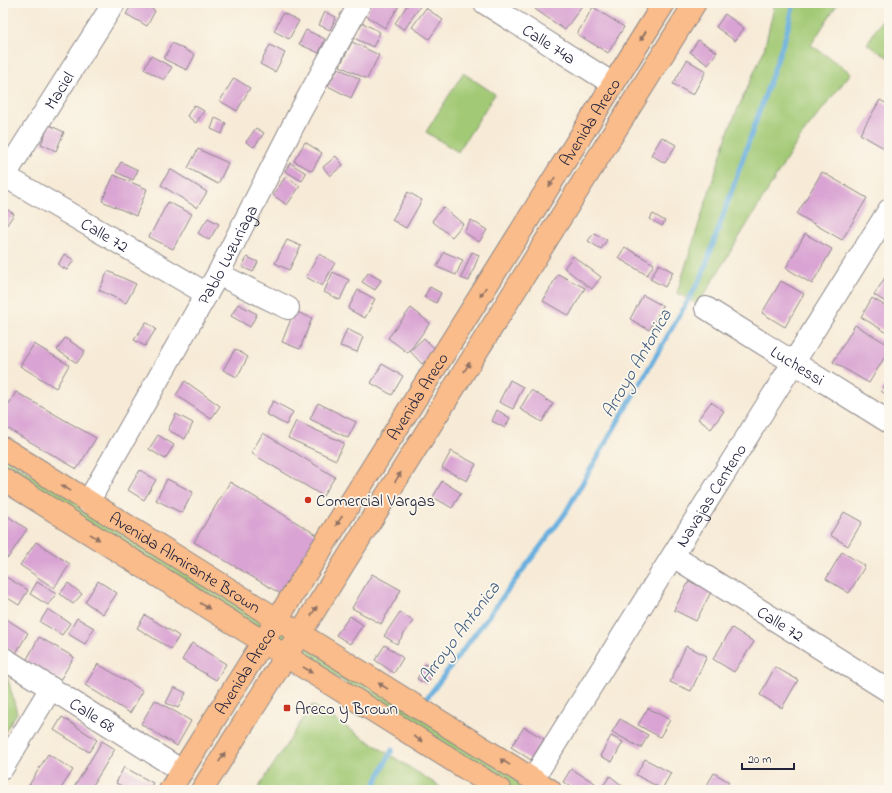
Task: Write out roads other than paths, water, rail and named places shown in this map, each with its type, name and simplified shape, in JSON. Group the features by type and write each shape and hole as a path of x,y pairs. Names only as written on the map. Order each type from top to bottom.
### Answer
{"main road":[{"name":"Avenida Areco","path":"170,790 664,3"},
{"name":"Avenida Areco","path":"202,790 695,3"},
{"name":"Avenida Almirante Brown","path":"3,448 541,785"},
{"name":"Avenida Almirante Brown","path":"3,479 500,790"}],"street":[{"name":"Maciel","path":"3,176 114,3"},
{"name":"Pablo Luzuriaga","path":"88,502 218,274 299,114 360,3"},
{"name":"Calle 74a","path":"485,3 613,84"},
{"name":"Calle 72","path":"3,176 207,294"},
{"name":"Navajas Centeno","path":"541,785 673,556 889,210"},
{"path":"218,274 288,308"},
{"name":"Luchessi","path":"706,308 889,422"},
{"name":"Calle 72","path":"673,556 889,691"},
{"name":"Calle 68","path":"3,658 182,771"},
{"path":"3,767 51,688"}],"waterway":[{"name":"Arroyo Antonica","path":"427,698 564,515 702,276 786,35 794,3"},
{"name":"Arroyo Antonica","path":"372,790 392,750"}],"place":[{"name":"Comercial Vargas","path":"308,500"},
{"name":"Areco y Brown","path":"287,708"}]}
